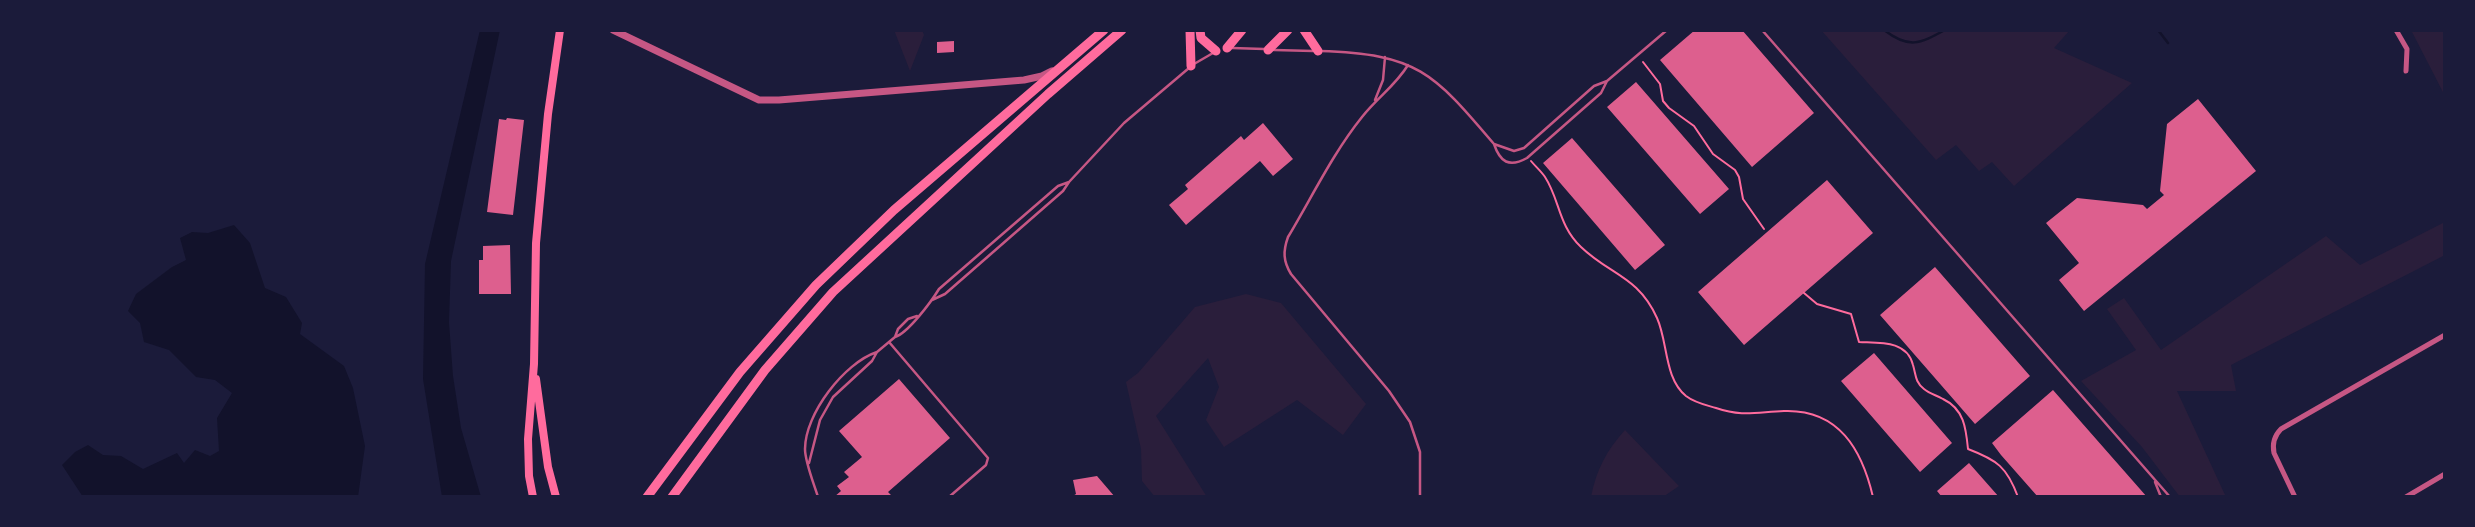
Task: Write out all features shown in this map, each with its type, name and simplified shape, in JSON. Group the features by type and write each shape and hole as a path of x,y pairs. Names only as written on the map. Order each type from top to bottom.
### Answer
{"main road":[{"path":"533,497 529,476 528,439 534,364 533,297 540,177 560,30"},
{"path":"647,497 740,372 816,285 894,210 1104,30"},
{"path":"672,497 765,370 833,292 1028,112 1122,30"},
{"path":"1191,30 1191,66"},
{"path":"1200,30 1201,38 1216,51"},
{"path":"1227,48 1242,30"},
{"path":"1268,50 1288,30"},
{"path":"1304,30 1318,51"},
{"path":"534,364 548,467 555,497"}],"street":[{"path":"613,30 759,100 1024,80 1042,76 1061,67"},
{"path":"2396,30 2407,49 2406,71"},
{"path":"2295,497 2274,453 2273,446 2281,429 2445,335"},
{"path":"2406,497 2445,474"}],"lane":[{"path":"1494,144 1514,151 1524,148 1594,86 1607,81 1668,30"},
{"path":"1762,30 2170,497"},
{"path":"932,300 945,294 1063,191 1124,123 1191,66 1216,51 1227,48 1360,52 1408,65 1432,77 1445,88 1510,164 1519,162 1601,93 1607,81"},
{"path":"1374,103 1383,80 1385,57"},
{"path":"1408,65 1402,76 1374,103 1348,136 1288,237 1284,258 1291,274 1390,391 1410,422 1420,452 1420,497"},
{"path":"809,463 820,420 832,397 872,361 877,352 913,325 939,289 1058,186 1069,182"},
{"path":"895,337 898,329 908,319 917,316"},
{"path":"889,342 988,458 986,465 949,497"},
{"path":"818,497 805,453 806,441 817,410 836,383 867,355 877,352"},
{"path":"2155,482 2161,497"}],"path":[{"path":"1643,62 1660,84 1664,101 1669,108 1693,126 1713,154 1735,170 1743,198 1764,229"},
{"path":"1530,160 1545,177 1560,217 1574,240 1595,259 1631,282 1651,305 1664,339 1672,376 1686,396 1698,403 1728,412 1751,415 1794,411 1826,420 1850,439 1856,448 1871,484 1873,497"},
{"path":"1804,293 1817,304 1851,314 1859,342 1895,345 1906,351 1913,361 1916,381 1930,393 1945,400 1962,417 1966,425 1968,449 1995,460 2009,476 2018,497"}],"shaded area":[{"path":"480,30 500,30 451,261 449,322 461,428 481,497 442,497 423,379 425,264"},
{"path":"894,30 922,30 924,35 910,71"},
{"path":"1821,30 2070,30 2054,48 2132,83 2014,186 1992,162 1979,171 1956,145 1936,160"},
{"path":"2411,30 2445,30 2445,96"},
{"path":"2445,222 2445,255 2231,365 2236,391 2177,391 2226,497 2180,497 2142,447 2081,381 2136,350 2107,309 2124,298 2161,350 2326,236 2360,265"},
{"path":"234,225 250,243 265,288 286,297 302,323 300,334 344,366 353,388 365,446 358,497 83,497 62,465 75,452 88,445 103,455 121,456 143,469 177,453 184,463 195,450 210,456 219,451 217,418 232,393 215,380 196,377 169,350 144,342 140,323 128,311 136,294 186,260 180,238 192,232 208,233"},
{"path":"1246,294 1281,303 1366,404 1343,435 1297,400 1224,447 1206,420 1219,387 1208,358 1156,416 1207,497 1155,497 1142,481 1141,449 1126,382 1138,373 1195,307"},
{"path":"1625,430 1679,486 1663,497 1591,497 1603,461"}],"building":[{"path":"1695,30 1742,30 1814,113 1752,167 1660,60"},
{"path":"954,41 954,52 937,53 937,42"},
{"path":"1636,82 1729,189 1700,214 1607,107"},
{"path":"2198,99 2256,171 2084,311 2059,280 2079,263 2046,223 2077,198 2143,205 2147,209 2164,195 2160,191 2167,124"},
{"path":"499,119 524,120 513,215 487,212"},
{"path":"1263,123 1293,159 1273,176 1260,161 1186,225 1169,205 1188,189 1185,185 1241,136 1244,140"},
{"path":"1572,138 1665,245 1635,270 1543,163"},
{"path":"1827,180 1873,233 1744,345 1698,292"},
{"path":"510,245 511,294 479,294 479,260 483,260 483,246"},
{"path":"1935,267 2030,376 1975,424 1880,315"},
{"path":"1874,353 1952,443 1920,472 1841,381"},
{"path":"899,379 950,438 888,492 893,497 834,497 841,491 837,486 849,477 844,472 862,457 839,431"},
{"path":"2053,390 2147,497 2038,497 2001,455 1992,443"},
{"path":"1969,463 1999,497 1942,497 1937,491"},
{"path":"1097,476 1115,497 1071,497 1076,494 1073,480"}],"waterway":[{"path":"1884,30 1907,42 1928,39 1945,30"},
{"path":"2158,30 2168,43"}]}
